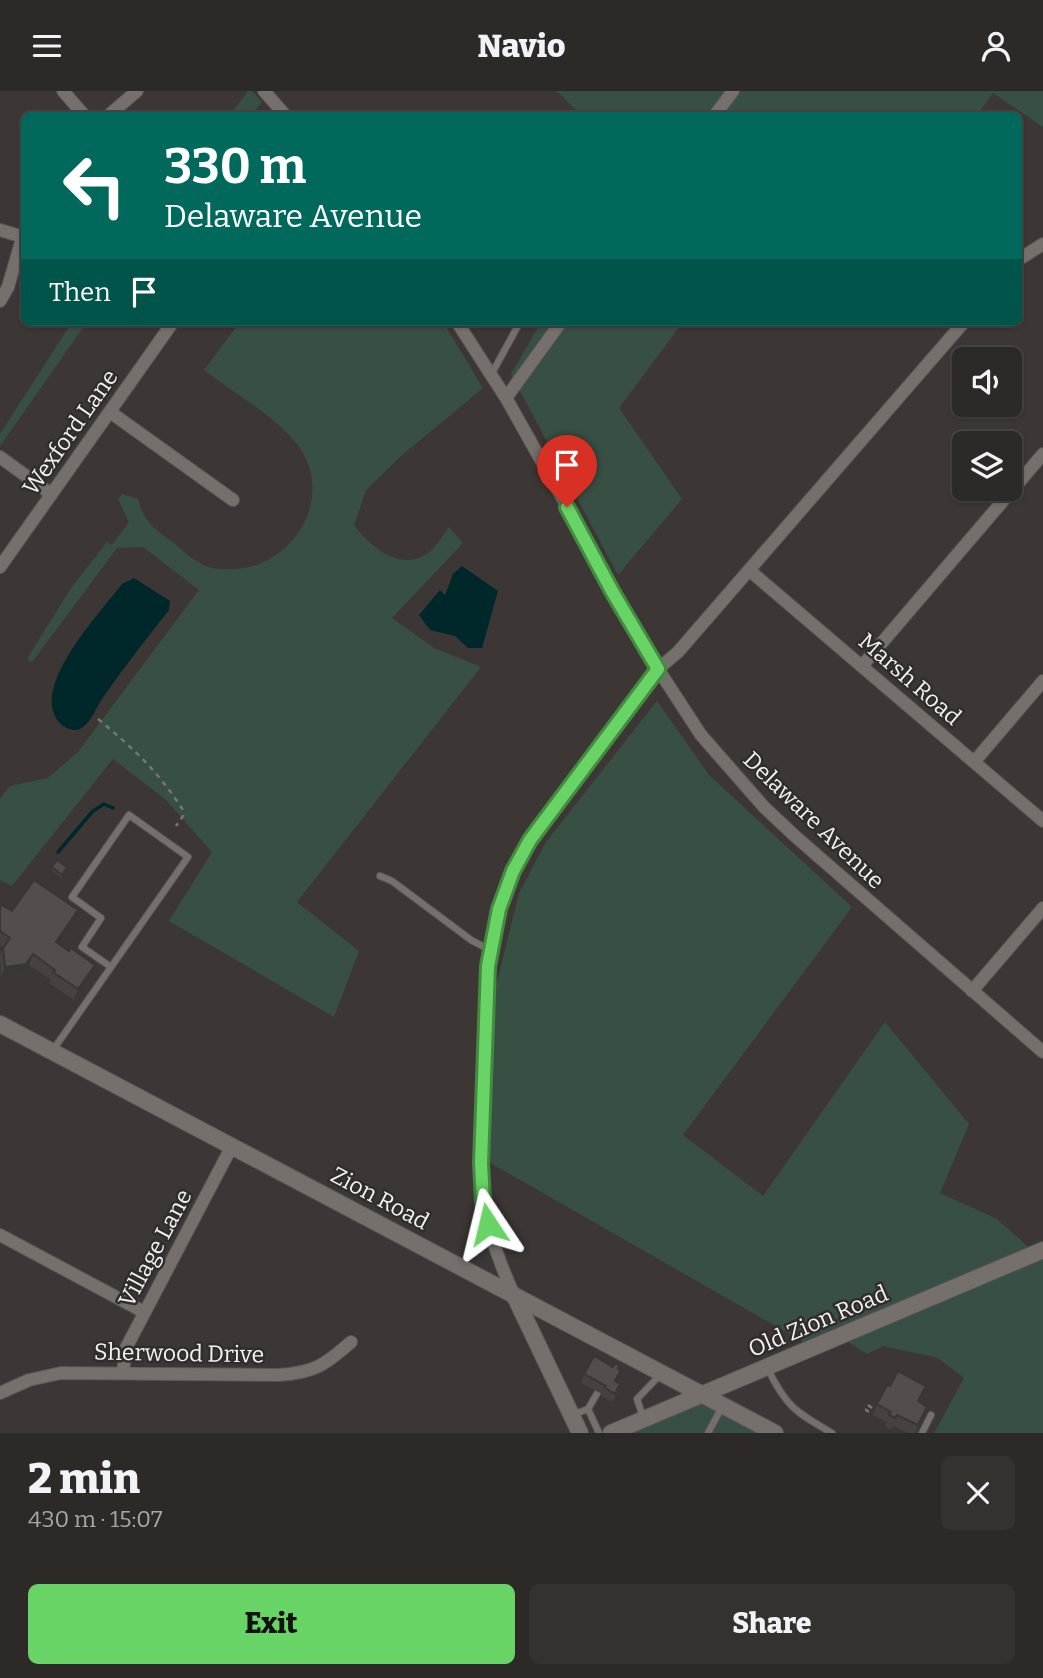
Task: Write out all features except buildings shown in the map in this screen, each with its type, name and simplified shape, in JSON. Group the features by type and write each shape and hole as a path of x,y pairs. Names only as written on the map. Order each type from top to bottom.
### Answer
{"street":[{"path":"63,91 81,112"},
{"path":"112,112 137,91"},
{"path":"264,91 282,112"},
{"path":"717,112 733,91"},
{"path":"0,230 21,234"},
{"path":"1022,257 1043,244"},
{"path":"0,301 8,287 21,245"},
{"name":"Wexford Lane","path":"0,567 170,326"},
{"name":"Delaware Avenue","path":"460,326 506,398 658,669 701,735 764,807 1043,1052"},
{"path":"506,398 558,326"},
{"path":"580,1433 501,1266 488,1224 481,1174 490,950 505,889 524,849 658,669 678,652 961,326"},
{"path":"110,412 233,500"},
{"path":"862,666 1043,454"},
{"path":"0,457 51,494"},
{"name":"Marsh Road","path":"749,570 1043,821"},
{"path":"974,762 1043,681"},
{"path":"972,991 1043,908"},
{"name":"Zion Road","path":"0,1024 768,1431"},
{"name":"Village Lane","path":"123,1372 126,1348 232,1146"},
{"path":"0,1235 144,1312"},
{"name":"Old Zion Road","path":"611,1433 1043,1250"},
{"name":"Sherwood Drive","path":"0,1393 50,1374 302,1373 326,1364 351,1342"}],"lane":[{"path":"491,375 518,326"},
{"path":"52,1051 111,967 188,857 130,815 72,897 101,918 82,947 111,967"},
{"path":"380,876 392,881 471,940 490,950"},
{"path":"768,1367 777,1389 787,1402 832,1433"},
{"path":"643,1419 637,1399 661,1373"},
{"path":"572,1416 588,1409 598,1392"},
{"path":"708,1433 722,1405"},
{"path":"588,1409 600,1433"},
{"path":"922,1433 931,1415"}],"path":[{"path":"99,719 162,778 183,810 183,816 176,826"},
{"path":"866,1417 868,1412"}],"green space":[{"path":"248,91 252,91 262,102 254,112 232,112"},
{"path":"557,91 1043,91 1043,127 993,93 979,112 578,112"},
{"path":"69,326 84,326 0,446 0,434"},
{"path":"237,326 446,326 483,388 401,456 366,490 354,525 368,541 386,554 407,560 428,553 449,527 463,543 392,618 434,648 481,667 297,902 359,951 334,1017 169,921 212,852 166,800 113,759 12,886 0,880 0,799 10,786 48,778 78,752 199,590 143,547 117,548 32,662 27,659 71,588 107,542 112,545 129,522 118,499 122,494 138,499 151,525 196,561 208,567 236,569 257,564 276,555 292,541 304,523 311,504 312,483 308,463 296,443 264,413 204,370"},
{"path":"539,326 680,326 619,408 682,499 618,575 511,374"},
{"path":"657,701 709,775 852,907 683,1135 763,1196 885,1022 969,1124 940,1193 997,1219 1043,1260 1043,1433 934,1433 964,1378 938,1358 883,1346 867,1354 842,1338 814,1348 480,1157 484,1034 519,893 546,842"},
{"path":"702,1395 775,1433 628,1433"}],"water":[{"path":"462,566 498,591 482,648 468,648 455,636 430,630 419,615 440,590 445,595 453,574"},
{"path":"134,578 170,601 169,610 86,724 76,730 65,727 53,712 52,694 59,674 98,613 122,584"}],"waterway":[{"path":"58,852 93,811 104,804 113,808"}],"route":[{"path":"488,1224 483,1201 481,1163 488,966 494,926 505,889 530,840 658,669 567,507"}]}
